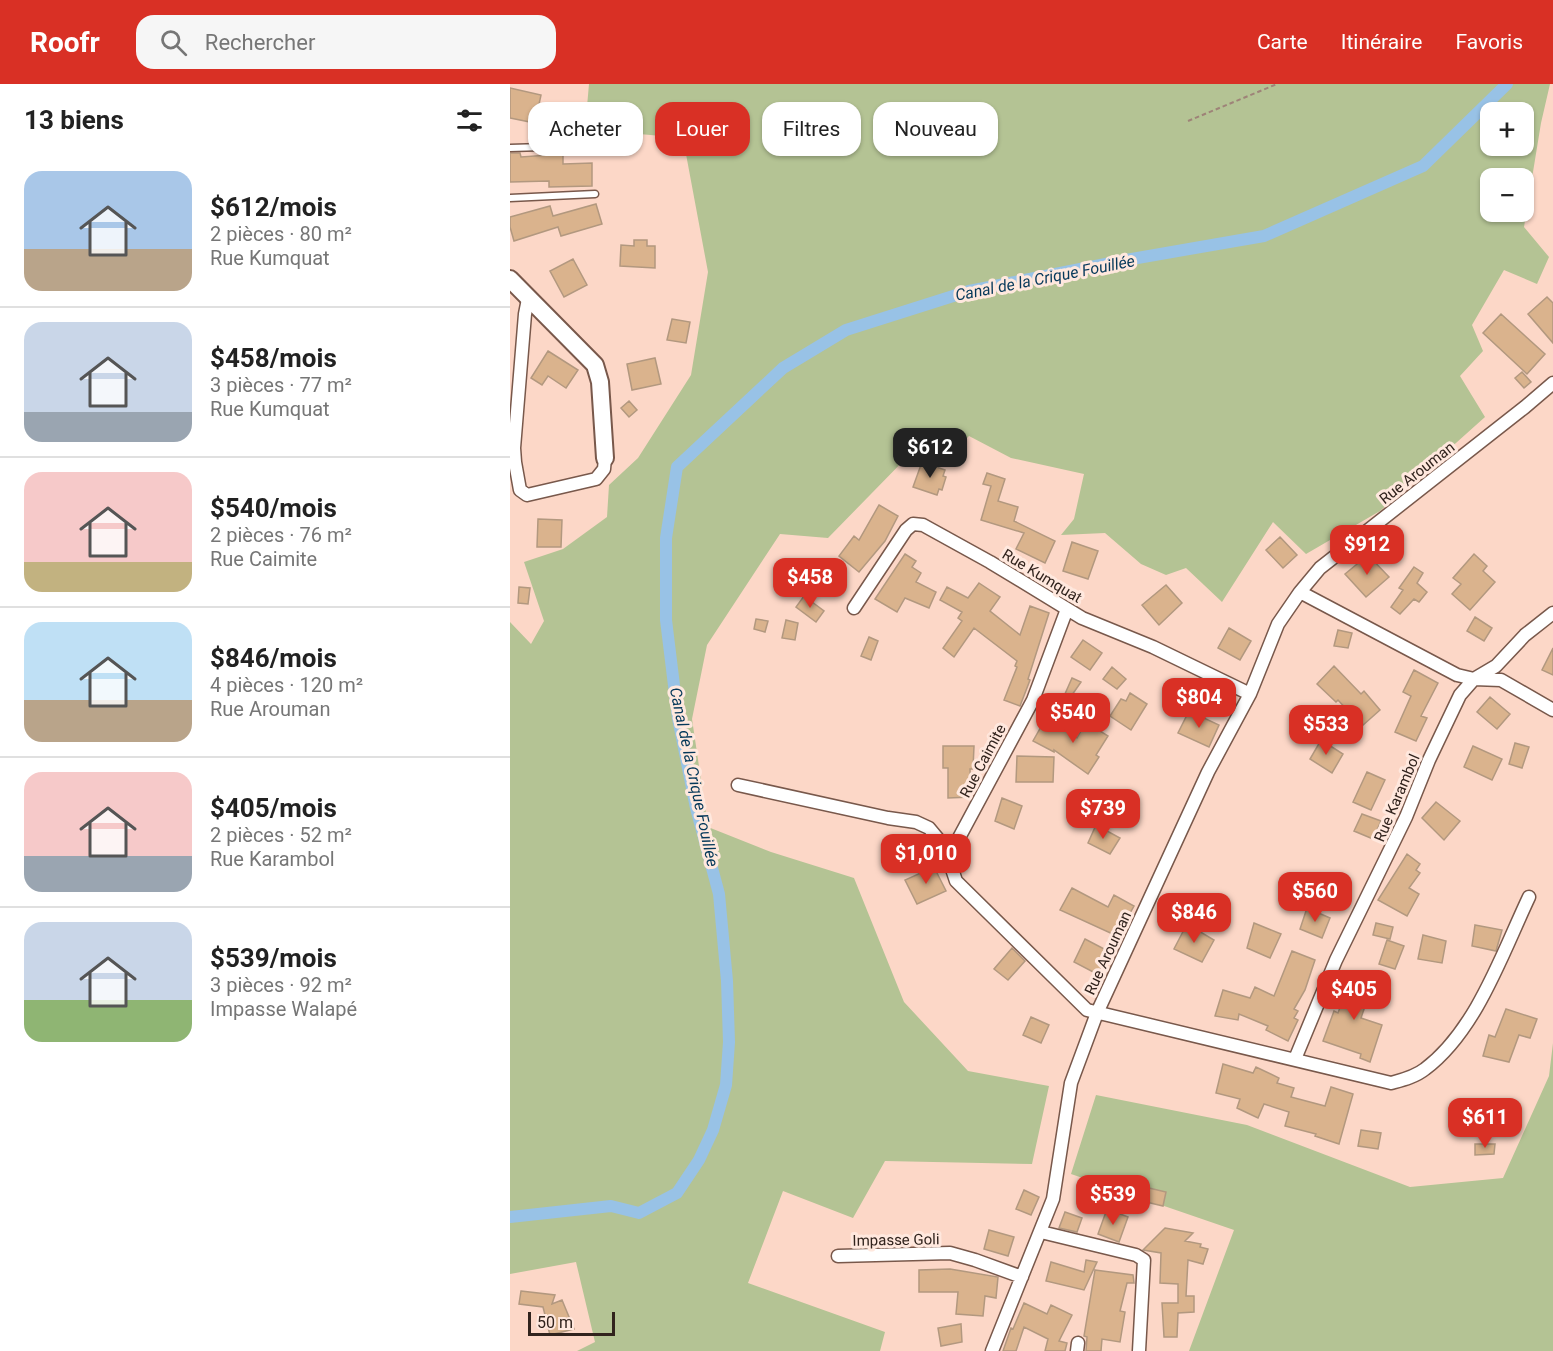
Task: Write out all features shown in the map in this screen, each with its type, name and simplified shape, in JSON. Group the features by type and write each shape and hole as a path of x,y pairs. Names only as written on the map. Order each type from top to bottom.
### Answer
{"street":[{"path":"510,279 595,365 600,382 604,469 596,479 526,495 520,490 514,448 528,299"},
{"name":"Rue Arouman","path":"992,1351 1053,1199 1071,1083 1097,1013 1209,772 1250,694 1278,624 1320,568 1553,383"},
{"name":"Rue Kumquat","path":"854,608 906,530 913,524 923,525 990,562 1082,618 1153,647 1250,694"},
{"path":"1300,592 1457,675 1474,679 1501,680 1553,710"},
{"name":"Rue Caimite","path":"951,866 953,849 1033,700 1067,609"},
{"name":"Rue Karambol","path":"1294,1059 1336,960 1397,836 1460,695 1474,679 1496,666 1525,635 1553,613"},
{"path":"738,785 916,822 929,828 939,840 956,881 1087,1010 1391,1083 1423,1071 1448,1049 1462,1032 1486,989 1529,897"},
{"path":"1041,1232 1136,1255 1144,1260 1139,1351"},
{"name":"Impasse Goli","path":"838,1256 950,1254 1022,1276"}],"lane":[{"path":"510,148 528,147"},
{"path":"510,198 595,194"}],"path":[{"path":"1188,121 1277,84"}],"green space":[{"path":"589,84 1550,84 1534,168 1480,168 1480,222 1525,222 1524,227 1549,257 1537,284 1504,270 1472,325 1483,351 1460,376 1485,417 1380,511 1306,554 1273,522 1222,602 1186,568 1166,575 1141,564 1105,533 1061,535 1074,519 1084,474 1011,458 969,436 954,451 913,451 828,538 780,534 707,645 692,719 708,827 771,852 854,878 904,1002 968,1071 1049,1086 1032,1164 885,1161 853,1218 783,1191 748,1283 885,1332 880,1351 577,1351 595,1342 576,1262 510,1274 510,622 531,644 544,621 524,562 563,549 607,517 609,485 638,458 691,375 708,272 686,156 750,156 750,102 655,102 655,135 643,134 643,102 587,102"},
{"path":"1553,1043 1553,1351 1189,1351 1234,1230 1071,1174 1096,1095 1247,1125 1410,1187 1503,1178 1549,1076"}],"building":[{"path":"510,88 541,95 540,102 528,102 528,122 510,118"},
{"path":"510,153 520,153 521,157 563,156 563,164 592,163 592,186 549,187 549,181 510,182"},
{"path":"596,204 602,224 561,236 558,227 514,241 510,217 550,206 553,216"},
{"path":"634,240 647,240 647,246 655,246 655,268 620,266 621,245 634,246"},
{"path":"573,259 587,285 564,297 550,271"},
{"path":"1547,297 1553,303 1553,343 1528,314"},
{"path":"1501,314 1545,354 1527,374 1483,333"},
{"path":"672,319 690,322 686,343 667,340"},
{"path":"548,351 578,370 566,388 548,376 542,385 531,378"},
{"path":"655,358 661,384 632,390 627,364"},
{"path":"1522,372 1531,382 1524,388 1515,378"},
{"path":"629,401 637,410 629,417 621,408"},
{"path":"922,462 945,470 943,476 946,477 942,490 939,489 937,495 913,487"},
{"path":"987,473 1005,479 998,501 1018,507 1014,521 1055,541 1045,563 1016,549 1024,533 981,520 991,486 983,484"},
{"path":"879,505 898,516 885,541 859,572 839,556 854,536 859,540"},
{"path":"538,519 562,520 561,547 537,547"},
{"path":"1280,537 1297,555 1283,568 1266,550"},
{"path":"1072,542 1098,551 1088,579 1063,571"},
{"path":"905,554 916,561 912,567 921,573 916,582 936,592 929,608 905,598 897,612 875,599"},
{"path":"1474,554 1487,566 1483,571 1495,582 1470,610 1452,594 1461,584 1453,578"},
{"path":"1368,555 1389,577 1366,597 1345,574"},
{"path":"1414,567 1423,573 1417,583 1427,592 1419,602 1414,599 1400,614 1391,607 1403,590 1399,588"},
{"path":"979,583 1000,597 990,611 1020,635 1030,606 1049,613 1028,679 1030,680 1020,706 1004,700 1017,667 1015,666 1017,661 974,628 954,657 943,648 962,621 958,618 962,612 940,600 947,587 968,598"},
{"path":"1166,585 1182,603 1159,625 1142,605"},
{"path":"519,587 530,588 528,604 518,603"},
{"path":"804,596 824,611 816,622 796,607"},
{"path":"1475,617 1492,628 1484,641 1467,631"},
{"path":"756,619 768,621 765,632 754,629"},
{"path":"786,620 798,623 795,640 782,638"},
{"path":"1229,628 1251,641 1240,660 1218,648"},
{"path":"1338,630 1352,633 1348,648 1334,646"},
{"path":"869,637 878,641 871,660 861,656"},
{"path":"1083,640 1102,653 1090,670 1071,657"},
{"path":"1553,648 1553,675 1542,670"},
{"path":"1334,666 1361,694 1364,691 1380,710 1362,726 1338,700 1336,702 1317,684"},
{"path":"1112,667 1126,679 1117,689 1103,679"},
{"path":"1414,670 1438,683 1421,716 1427,718 1416,741 1395,732 1411,696 1403,692"},
{"path":"1072,678 1081,682 1065,705 1061,703"},
{"path":"1130,693 1147,704 1131,730 1110,716 1121,699 1126,701"},
{"path":"1490,697 1510,714 1497,729 1477,712"},
{"path":"1189,711 1219,725 1209,747 1178,733"},
{"path":"1046,718 1077,738 1086,722 1108,736 1096,755 1099,757 1088,774 1054,750 1054,752 1033,741"},
{"path":"1321,740 1343,754 1332,773 1310,759"},
{"path":"1515,743 1529,747 1522,768 1509,764"},
{"path":"943,746 974,746 973,769 970,769 971,797 948,798 948,768 943,768"},
{"path":"1473,746 1502,759 1492,780 1464,767"},
{"path":"1017,756 1054,757 1053,782 1016,782"},
{"path":"1367,772 1385,780 1371,810 1353,802"},
{"path":"1002,798 1022,806 1014,829 995,821"},
{"path":"1436,802 1460,821 1444,840 1422,818"},
{"path":"1362,814 1381,821 1373,839 1354,831"},
{"path":"1096,825 1120,838 1110,854 1088,843"},
{"path":"1407,854 1420,864 1416,870 1420,873 1409,888 1419,894 1407,916 1378,900"},
{"path":"934,867 946,891 917,904 905,880"},
{"path":"1072,888 1108,907 1114,895 1134,906 1117,936 1060,910"},
{"path":"1307,908 1330,918 1322,938 1300,929"},
{"path":"1254,923 1281,934 1270,958 1247,948"},
{"path":"1376,923 1393,927 1390,939 1373,935"},
{"path":"1187,924 1214,940 1202,962 1174,949"},
{"path":"1475,925 1502,930 1496,951 1472,946"},
{"path":"1423,935 1446,941 1442,963 1418,959"},
{"path":"1085,939 1110,952 1097,974 1074,962"},
{"path":"1387,940 1404,946 1395,969 1379,964"},
{"path":"1012,948 1025,961 1008,980 994,969"},
{"path":"1292,951 1315,960 1305,990 1294,1009 1298,1011 1294,1018 1298,1020 1288,1041 1266,1030 1268,1026 1239,1014 1238,1020 1215,1016 1223,990 1250,998 1255,987 1274,996"},
{"path":"1353,972 1374,980 1361,1018 1382,1025 1370,1062 1360,1058 1361,1054 1323,1041 1334,1011 1338,1013"},
{"path":"1506,1009 1537,1019 1530,1038 1519,1035 1509,1062 1483,1056 1489,1035 1495,1037"},
{"path":"1031,1017 1049,1025 1041,1043 1023,1035"},
{"path":"1223,1064 1253,1073 1256,1067 1279,1078 1277,1083 1294,1088 1291,1097 1325,1106 1331,1087 1353,1094 1339,1144 1315,1136 1316,1134 1285,1126 1289,1112 1264,1104 1258,1118 1237,1108 1240,1099 1216,1093"},
{"path":"1361,1130 1381,1133 1378,1149 1358,1146"},
{"path":"1475,1144 1495,1144 1494,1154 1475,1155"},
{"path":"1149,1188 1166,1192 1163,1206 1146,1202"},
{"path":"1024,1190 1039,1197 1031,1215 1016,1209"},
{"path":"1107,1209 1128,1217 1119,1242 1098,1234"},
{"path":"1065,1212 1082,1218 1077,1232 1059,1228"},
{"path":"1165,1228 1193,1233 1185,1241 1201,1244 1200,1247 1208,1249 1203,1264 1188,1260 1186,1296 1194,1296 1194,1312 1178,1313 1177,1337 1164,1337 1162,1303 1178,1303 1178,1284 1160,1283 1161,1253 1143,1250"},
{"path":"989,1230 1014,1237 1008,1256 984,1249"},
{"path":"1086,1260 1097,1262 1084,1290 1046,1281 1051,1262 1084,1272"},
{"path":"950,1269 998,1277 996,1298 985,1296 983,1316 956,1314 958,1292 919,1292 919,1270"},
{"path":"1095,1270 1133,1275 1134,1283 1127,1283 1120,1311 1125,1312 1120,1342 1102,1339 1101,1351 1086,1351 1087,1337 1084,1336"},
{"path":"521,1291 555,1295 552,1304 562,1300 574,1329 550,1335 543,1307 519,1304"},
{"path":"1024,1303 1047,1314 1051,1305 1072,1315 1059,1341 1067,1343 1065,1351 1045,1351 1048,1339 1024,1327 1016,1351 1003,1351 1011,1328 1013,1329"},
{"path":"961,1324 962,1342 941,1346 938,1328"}],"waterway":[{"name":"Canal de la Crique Fouillée","path":"510,1217 611,1206 639,1213 677,1193 699,1160 713,1130 726,1085 729,1042 727,981 719,894 696,808 678,718 666,620 666,538 677,467 783,368 846,330 969,291 1264,236 1423,166 1507,84"}]}
